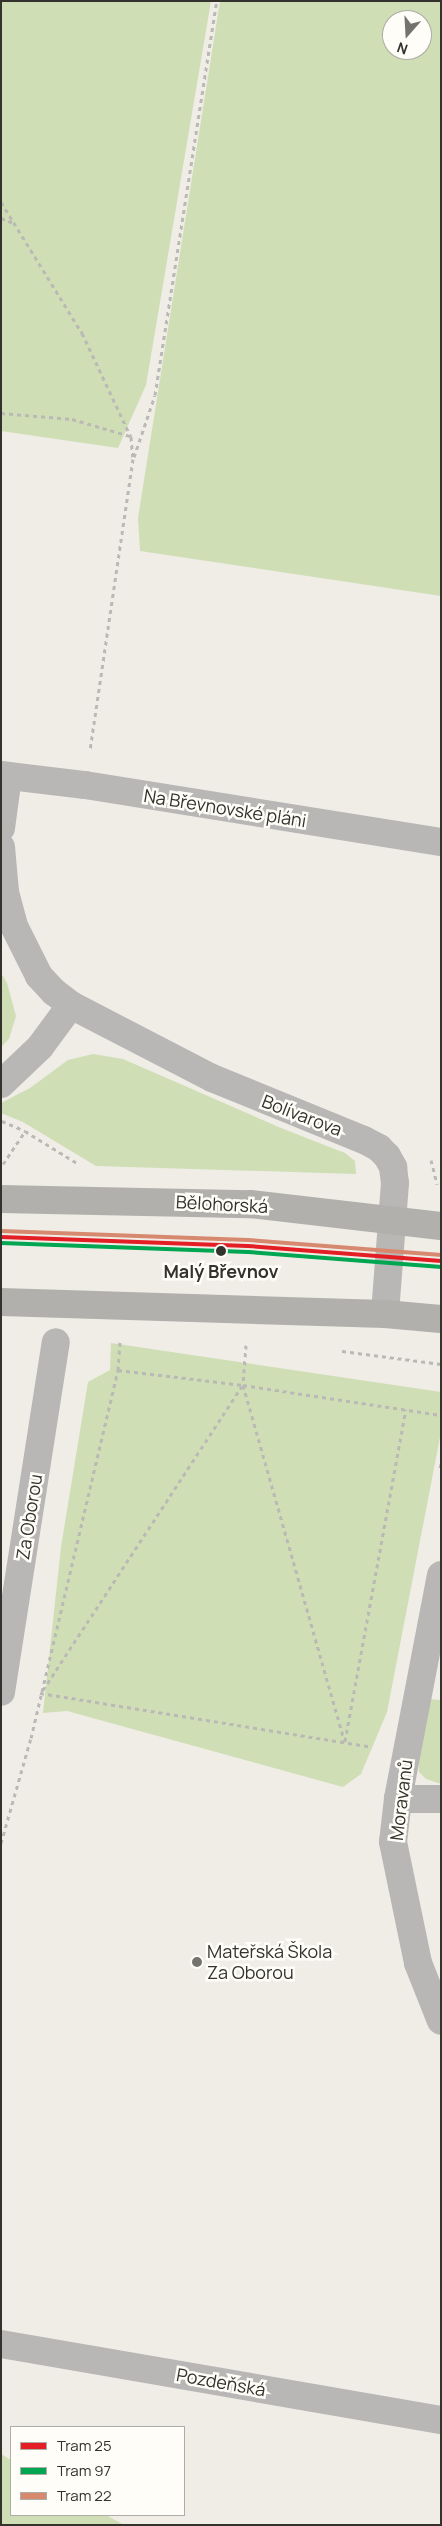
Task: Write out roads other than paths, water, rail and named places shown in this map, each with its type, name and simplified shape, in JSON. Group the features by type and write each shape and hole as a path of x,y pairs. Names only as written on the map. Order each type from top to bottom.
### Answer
{"main road":[{"name":"Bělohorská","path":"1,1199 250,1204 441,1226"},
{"path":"1,1302 385,1314 441,1319"}],"street":[{"name":"Na Břevnovské pláni","path":"5,775 85,785 441,842"},
{"path":"1,828 5,775"},
{"name":"Bolívarova","path":"1,847 8,927 39,976 54,992 71,1005 212,1078 345,1132 379,1148 390,1161 395,1174 394,1221 385,1314"},
{"path":"1,1084 40,1047 71,1005"},
{"name":"Za Oborou","path":"1,1692 56,1342"},
{"name":"Moravanů","path":"441,1574 398,1799 393,1842 418,1963 441,2021"},
{"path":"398,1799 441,1799"},
{"name":"Pozdeňská","path":"1,2344 441,2420"}],"tram line":[{"name":"22","path":"1,1231 248,1240 441,1255"},
{"name":"25","path":"1,1237 248,1246 441,1261"},
{"name":"97","path":"1,1243 248,1252 441,1267"}],"place":[{"name":"Malý Břevnov","path":"221,1251"},
{"name":"Mateřská Škola Za Oborou","path":"197,1962"}]}
